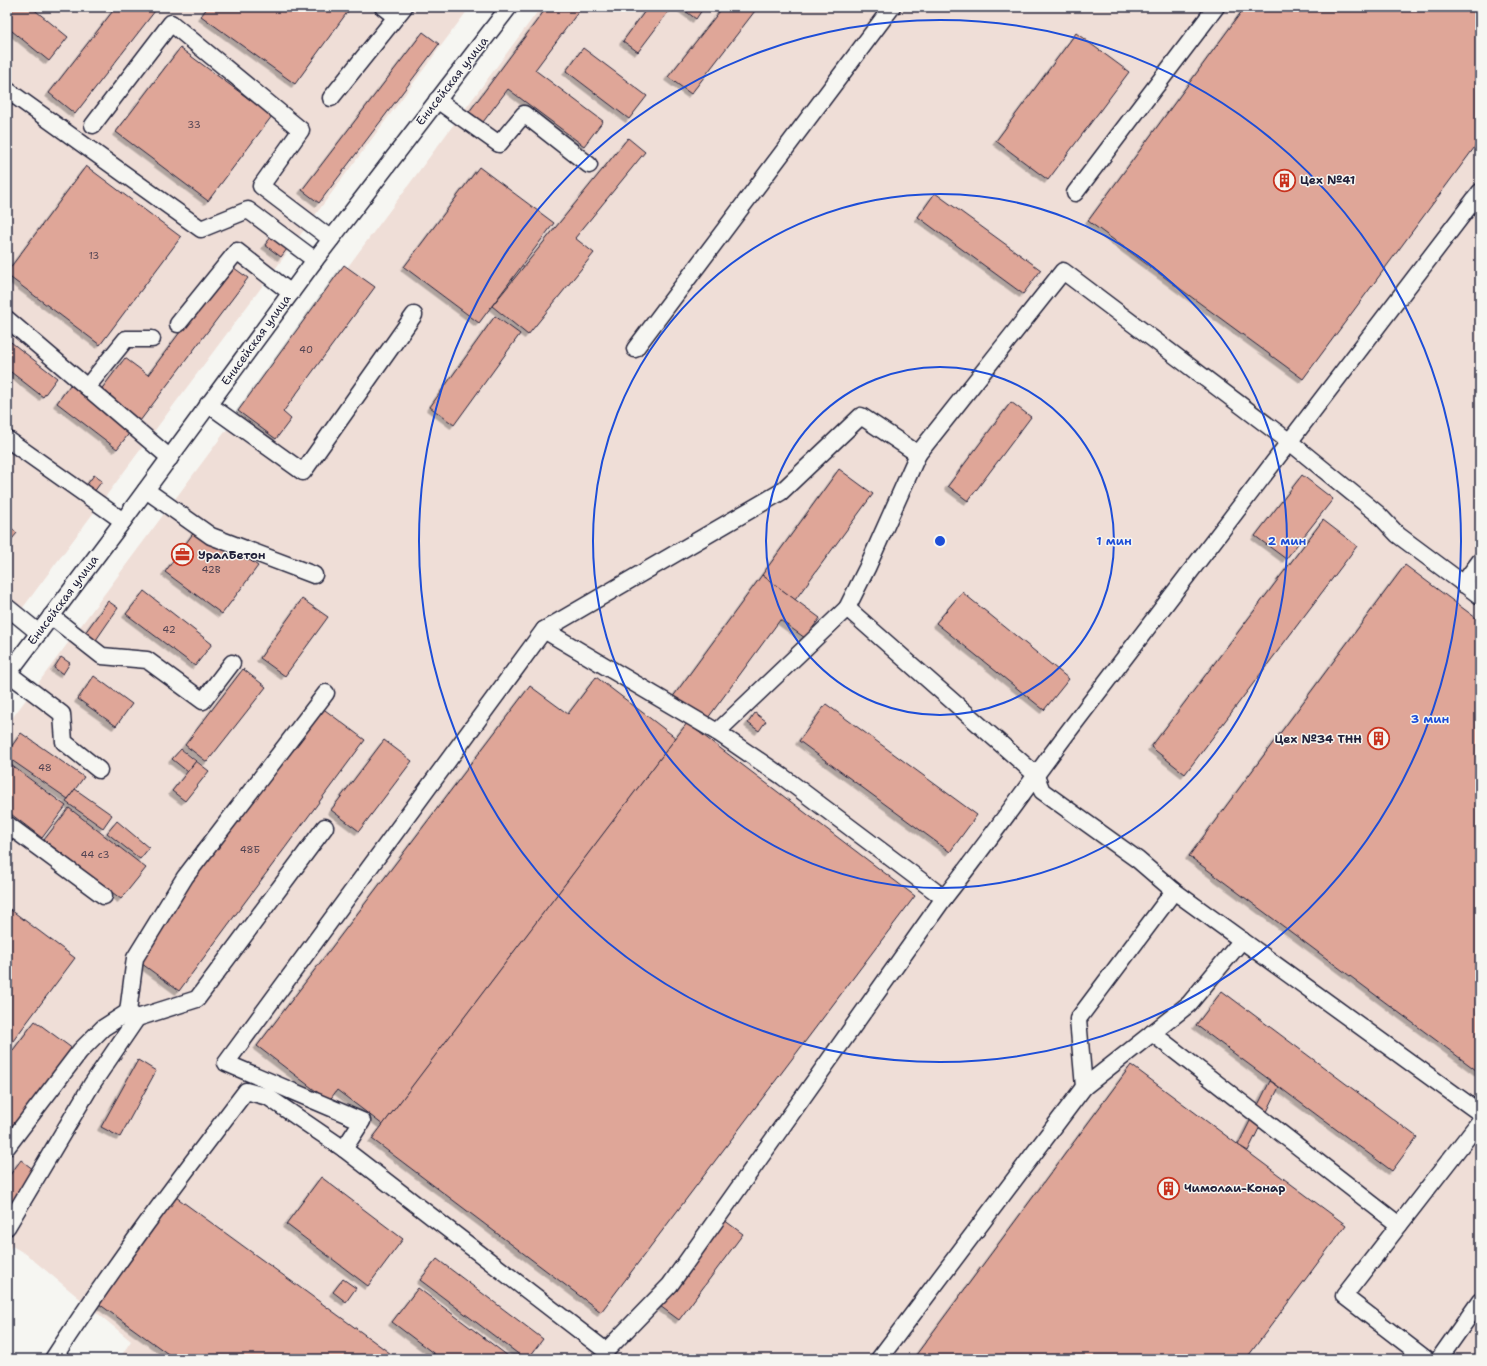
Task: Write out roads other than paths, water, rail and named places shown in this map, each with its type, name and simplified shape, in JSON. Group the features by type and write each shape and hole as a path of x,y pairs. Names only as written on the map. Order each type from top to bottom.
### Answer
{"street":[{"path":"331,98 400,12 383,7"},
{"name":"Енисейская улица","path":"8,674 124,521 208,404 315,260 509,7"},
{"path":"635,349 892,7"},
{"path":"1075,193 1216,7"},
{"path":"93,125 171,23 301,130 261,186 331,239"},
{"path":"7,90 201,229 248,210 315,260"},
{"path":"437,100 499,144 524,114 589,165"},
{"path":"52,1359 136,1237 246,1091 268,1097 344,1149 606,1351 670,1285 944,898 1035,774 1291,442 1480,192"},
{"path":"178,324 237,251 291,293"},
{"path":"717,732 846,608 867,568 918,454 1063,271 1291,442 1378,514 1398,535 1480,596"},
{"path":"208,404 303,472 414,315"},
{"path":"7,319 170,458"},
{"path":"87,387 126,339 152,339"},
{"path":"344,1149 362,1121 226,1063 544,630 781,492 861,416 918,454"},
{"path":"7,439 124,521"},
{"path":"146,490 212,536 314,575"},
{"path":"1463,584 1480,561"},
{"path":"7,607 39,633"},
{"path":"846,608 1035,774 1042,791 1138,860 1174,891 1480,1113"},
{"path":"51,616 102,656 147,660 203,701 232,663"},
{"path":"544,630 717,732 783,777 944,898"},
{"path":"8,674 62,714 64,742 99,770"},
{"path":"7,1227 133,1015 136,958 181,884 326,693"},
{"path":"7,825 104,896"},
{"path":"7,1147 80,1051 103,1028 133,1015 197,999 325,827"},
{"path":"1084,1087 1078,1019 1174,891"},
{"path":"879,1359 1084,1087 1189,1004 1242,940"},
{"path":"1152,1033 1399,1225"},
{"path":"1426,1359 1344,1296 1480,1121"},
{"path":"1440,1359 1480,1301"}],"place":[{"name":"Цех №41","path":"1284,180"},
{"name":"УралБетон","path":"183,555"},
{"name":"Цех №34 ТНН","path":"1378,739"},
{"name":"Чимолаи-Конар","path":"1168,1188"}]}
